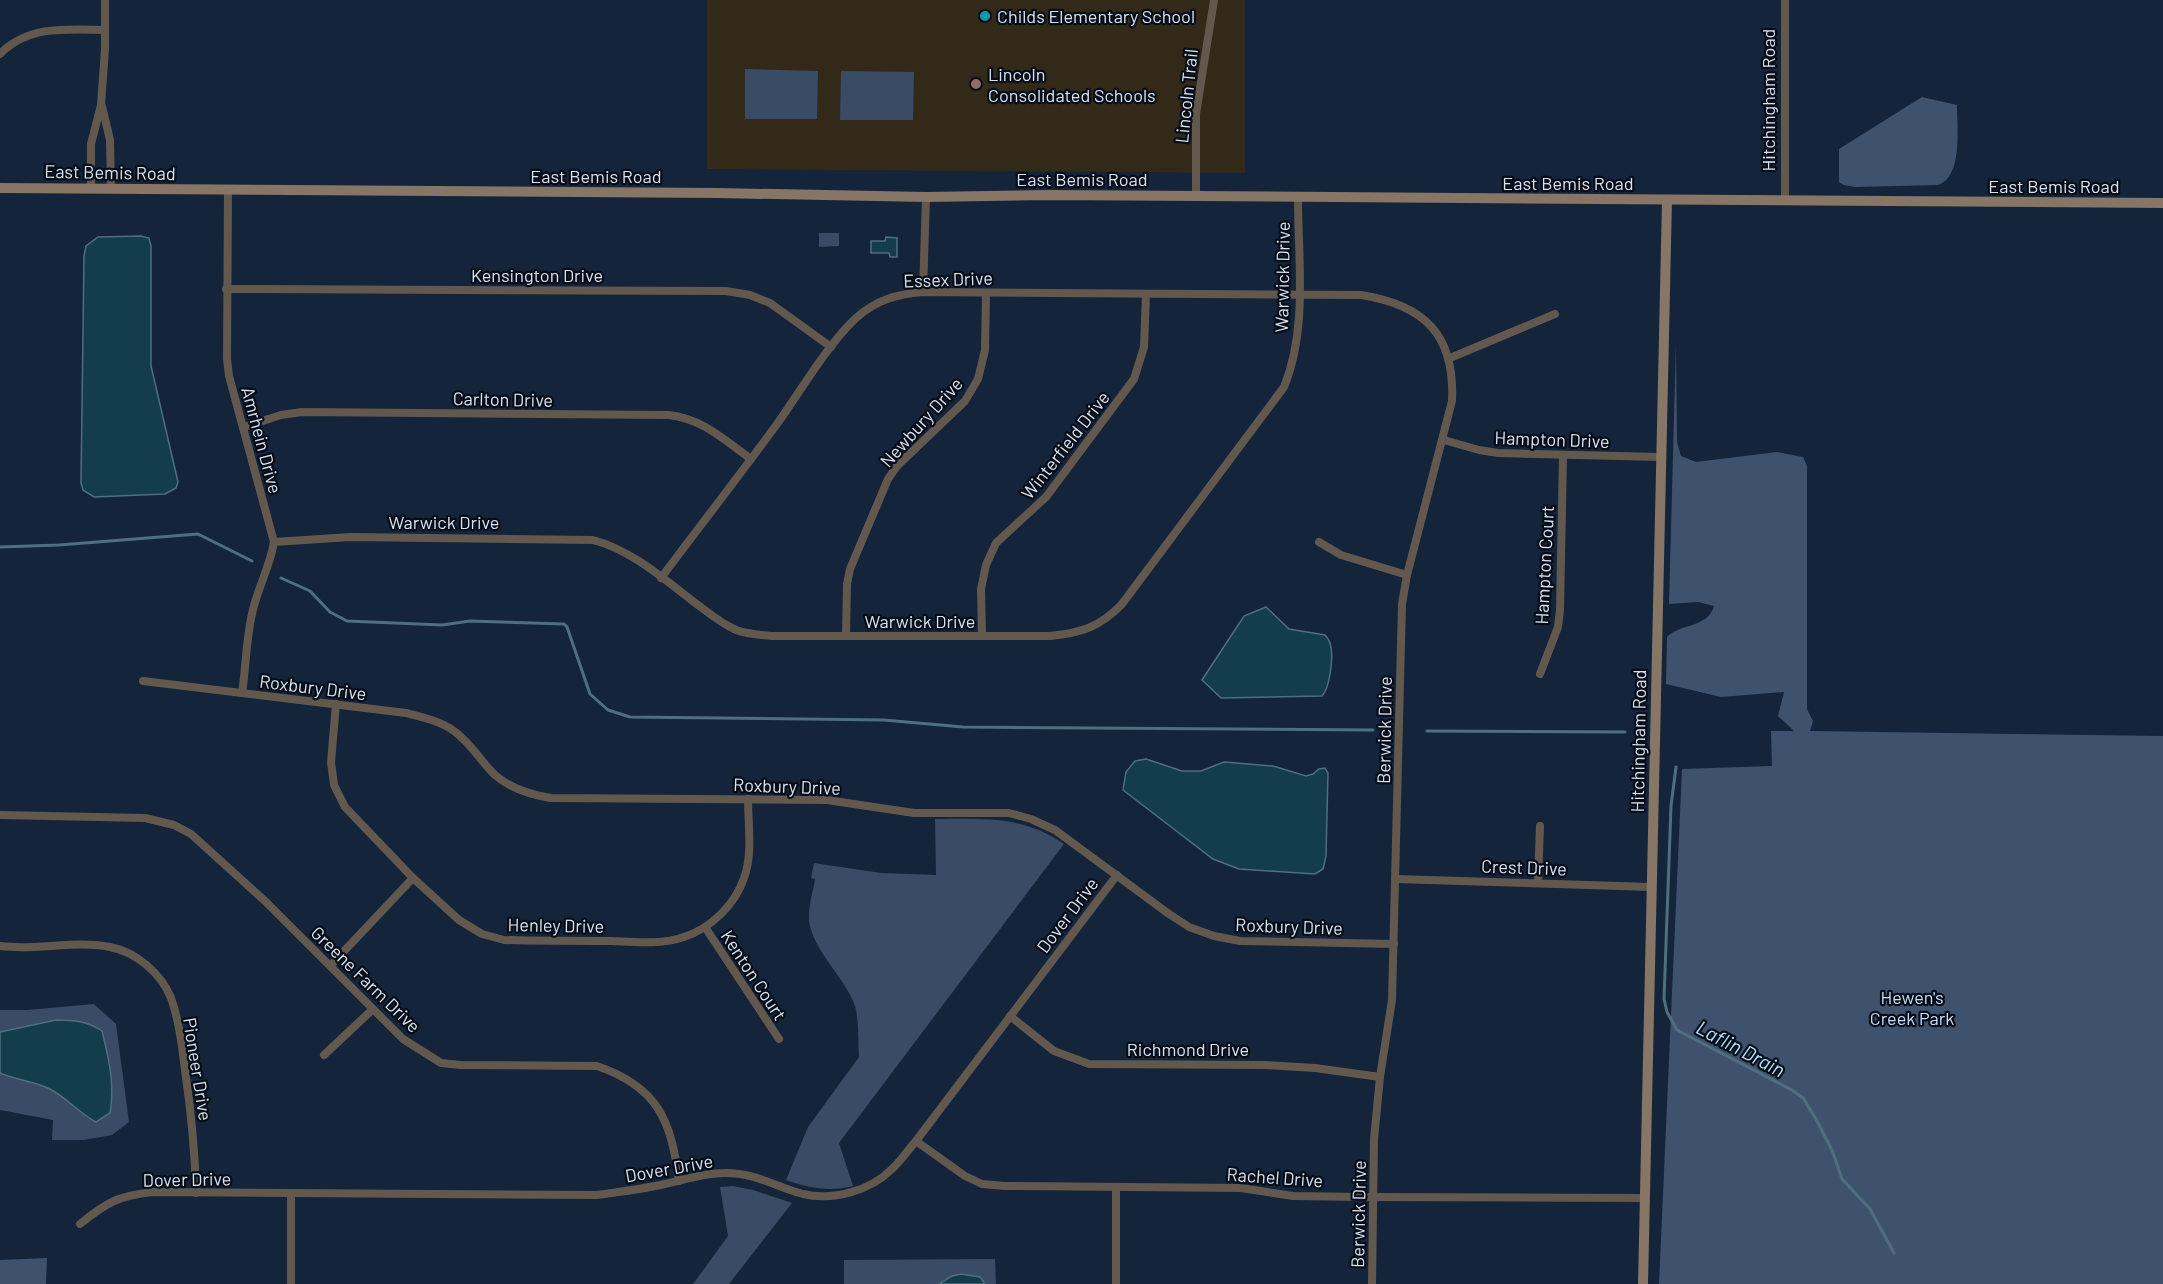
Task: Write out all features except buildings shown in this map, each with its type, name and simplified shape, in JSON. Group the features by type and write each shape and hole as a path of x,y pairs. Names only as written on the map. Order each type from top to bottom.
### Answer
{"street":[{"path":"91,188 91,144 101,105 105,0"},
{"name":"Lincoln Trail","path":"1196,196 1196,114 1214,0"},
{"name":"Hitchingham Road","path":"1785,0 1785,200"},
{"path":"0,54 20,40 57,28 105,30"},
{"path":"101,105 110,140 111,189"},
{"name":"East Bemis Road","path":"0,188 718,193 926,197 1196,196 2163,203"},
{"name":"Amrhein Drive","path":"228,190 227,360 274,542"},
{"path":"923,292 926,197"},
{"name":"Warwick Drive","path":"274,542 351,537 582,538 603,542 621,550 722,623 737,631 772,636 1050,636 1072,634 1091,628 1110,617 1122,604 1284,387 1292,368 1296,348 1299,296 1298,197"},
{"name":"Hitchingham Road","path":"1643,1284 1667,200"},
{"name":"Kensington Drive","path":"226,289 726,291 750,295 770,303 831,347"},
{"name":"Essex Drive","path":"662,578 831,347 856,319 882,300 902,294 923,292 1299,296"},
{"name":"Newbury Drive","path":"846,636 847,584 850,569 888,479 897,466 965,401 978,378 985,350 986,293"},
{"name":"Winterfield Drive","path":"982,636 981,589 986,565 996,543 1046,497 1134,379 1144,347 1146,294"},
{"name":"Berwick Drive","path":"1299,296 1361,295 1395,302 1418,315 1442,340 1450,358 1453,383 1452,401 1407,575 1402,604 1392,1000 1380,1077 1374,1139 1372,1284"},
{"path":"1450,358 1555,314"},
{"name":"Carlton Drive","path":"244,427 281,415 302,412 669,416 697,422 714,431 751,459"},
{"name":"Hampton Drive","path":"1443,440 1498,453 1661,457"},
{"name":"Hampton Court","path":"1540,674 1558,627 1560,610 1563,455"},
{"path":"242,693 252,615 274,542"},
{"path":"1319,542 1341,555 1407,575"},
{"name":"Roxbury Drive","path":"143,681 406,713 436,721 454,731 496,776 511,786 532,795 551,798 827,800 914,813 1009,813 1050,827 1117,874 1168,915 1189,927 1215,936 1240,941 1394,944"},
{"name":"Henley Drive","path":"336,704 331,762 334,785 345,807 413,878 459,920 482,934 504,940 659,942 685,937 705,927 716,920 726,908 737,894 745,877 748,858 748,800"},
{"name":"Greene Farm Drive","path":"0,815 145,818 174,825 191,834 265,901 403,1040 441,1063 597,1066 636,1084 654,1101 665,1119 679,1181"},
{"path":"1538,882 1540,826"},
{"name":"Dover Drive","path":"80,1224 99,1208 130,1195 153,1192 597,1195 727,1173 768,1180 802,1194 822,1197 846,1194 871,1184 891,1170 1117,874"},
{"path":"330,966 413,878"},
{"name":"Crest Drive","path":"1396,879 1651,887"},
{"name":"Kenton Court","path":"705,927 779,1039"},
{"name":"Pioneer Drive","path":"0,946 90,945 112,947 132,955 148,965 154,972 170,997 181,1038 193,1134 196,1193"},
{"path":"324,1055 372,1010"},
{"name":"Richmond Drive","path":"1010,1017 1054,1052 1089,1064 1265,1065 1315,1068 1380,1077"},
{"name":"Rachel Drive","path":"915,1141 965,1176 982,1184 1005,1186 1241,1188 1293,1196 1645,1198"},
{"path":"1116,1188 1116,1284"},
{"path":"291,1194 291,1284"}],"shaded area":[{"name":"Lincoln Consolidated Schools","path":"707,0 1245,0 1245,173 707,169"},
{"path":"745,69 818,71 817,119 745,119"},
{"path":"841,71 914,72 913,120 840,120"},
{"path":"819,233 839,233 839,246 819,247"},
{"path":"141,236 149,238 151,246 151,366 178,482 176,488 165,494 94,497 83,490 81,483 84,256 86,246 98,237"},
{"path":"886,237 897,238 897,257 890,257 889,253 871,253 871,241 885,241"},
{"path":"1266,607 1289,629 1325,635 1328,639 1331,648 1331,663 1329,679 1322,696 1221,698 1202,680 1244,616"},
{"path":"1146,759 1182,771 1201,771 1224,762 1273,766 1306,776 1325,768 1328,773 1326,856 1323,869 1315,874 1239,869 1213,859 1123,790 1126,772 1135,761"},
{"path":"935,819 986,819 1018,823 1064,844 839,1143 853,1186 836,1189 819,1188 786,1180 808,1127 859,1057 855,1006 811,931 809,915 815,879 811,878 814,863 881,873 936,875"},
{"path":"94,1004 116,1024 129,1122 112,1135 84,1140 52,1140 53,1120 0,1110 0,1010"},
{"path":"56,1020 80,1022 102,1031 112,1092 110,1113 96,1122 50,1089 0,1073 0,1032"},
{"path":"733,1186 792,1203 729,1284 693,1284 728,1236 720,1187"},
{"path":"995,1259 996,1284 844,1284 844,1260"},
{"path":"961,1274 980,1277 985,1284 939,1284 952,1276"}],"green space":[{"path":"1922,97 1957,105 1957,150 1952,172 1946,180 1938,185 1855,187 1839,182 1839,149"},
{"name":"Hewen's Creek Park","path":"1676,343 1677,442 1681,456 1696,462 1777,452 1803,457 1807,466 1807,709 1813,721 1810,731 2163,736 2163,1284 1659,1284 1682,769 1772,766 1771,731 1794,731 1778,716 1784,692 1721,697 1666,684 1667,637 1679,629 1700,622 1711,613 1714,606 1698,602 1669,604"},
{"path":"47,1258 46,1284 0,1284 0,1260"}],"waterway":[{"path":"0,547 59,545 198,534 252,561"},
{"path":"281,578 310,591 330,612 347,621 442,625 470,621 564,624 590,694 608,710 630,717 884,720 963,727 1373,730"},
{"path":"1427,731 1625,732"},
{"name":"Laflin Drain","path":"1676,767 1671,806 1664,999 1667,1012 1677,1030 1792,1090 1803,1098 1832,1150 1842,1179 1870,1209 1894,1253"}],"place":[{"name":"Childs Elementary School","path":"985,16"},
{"name":"Lincoln Consolidated Schools","path":"976,84"}]}
